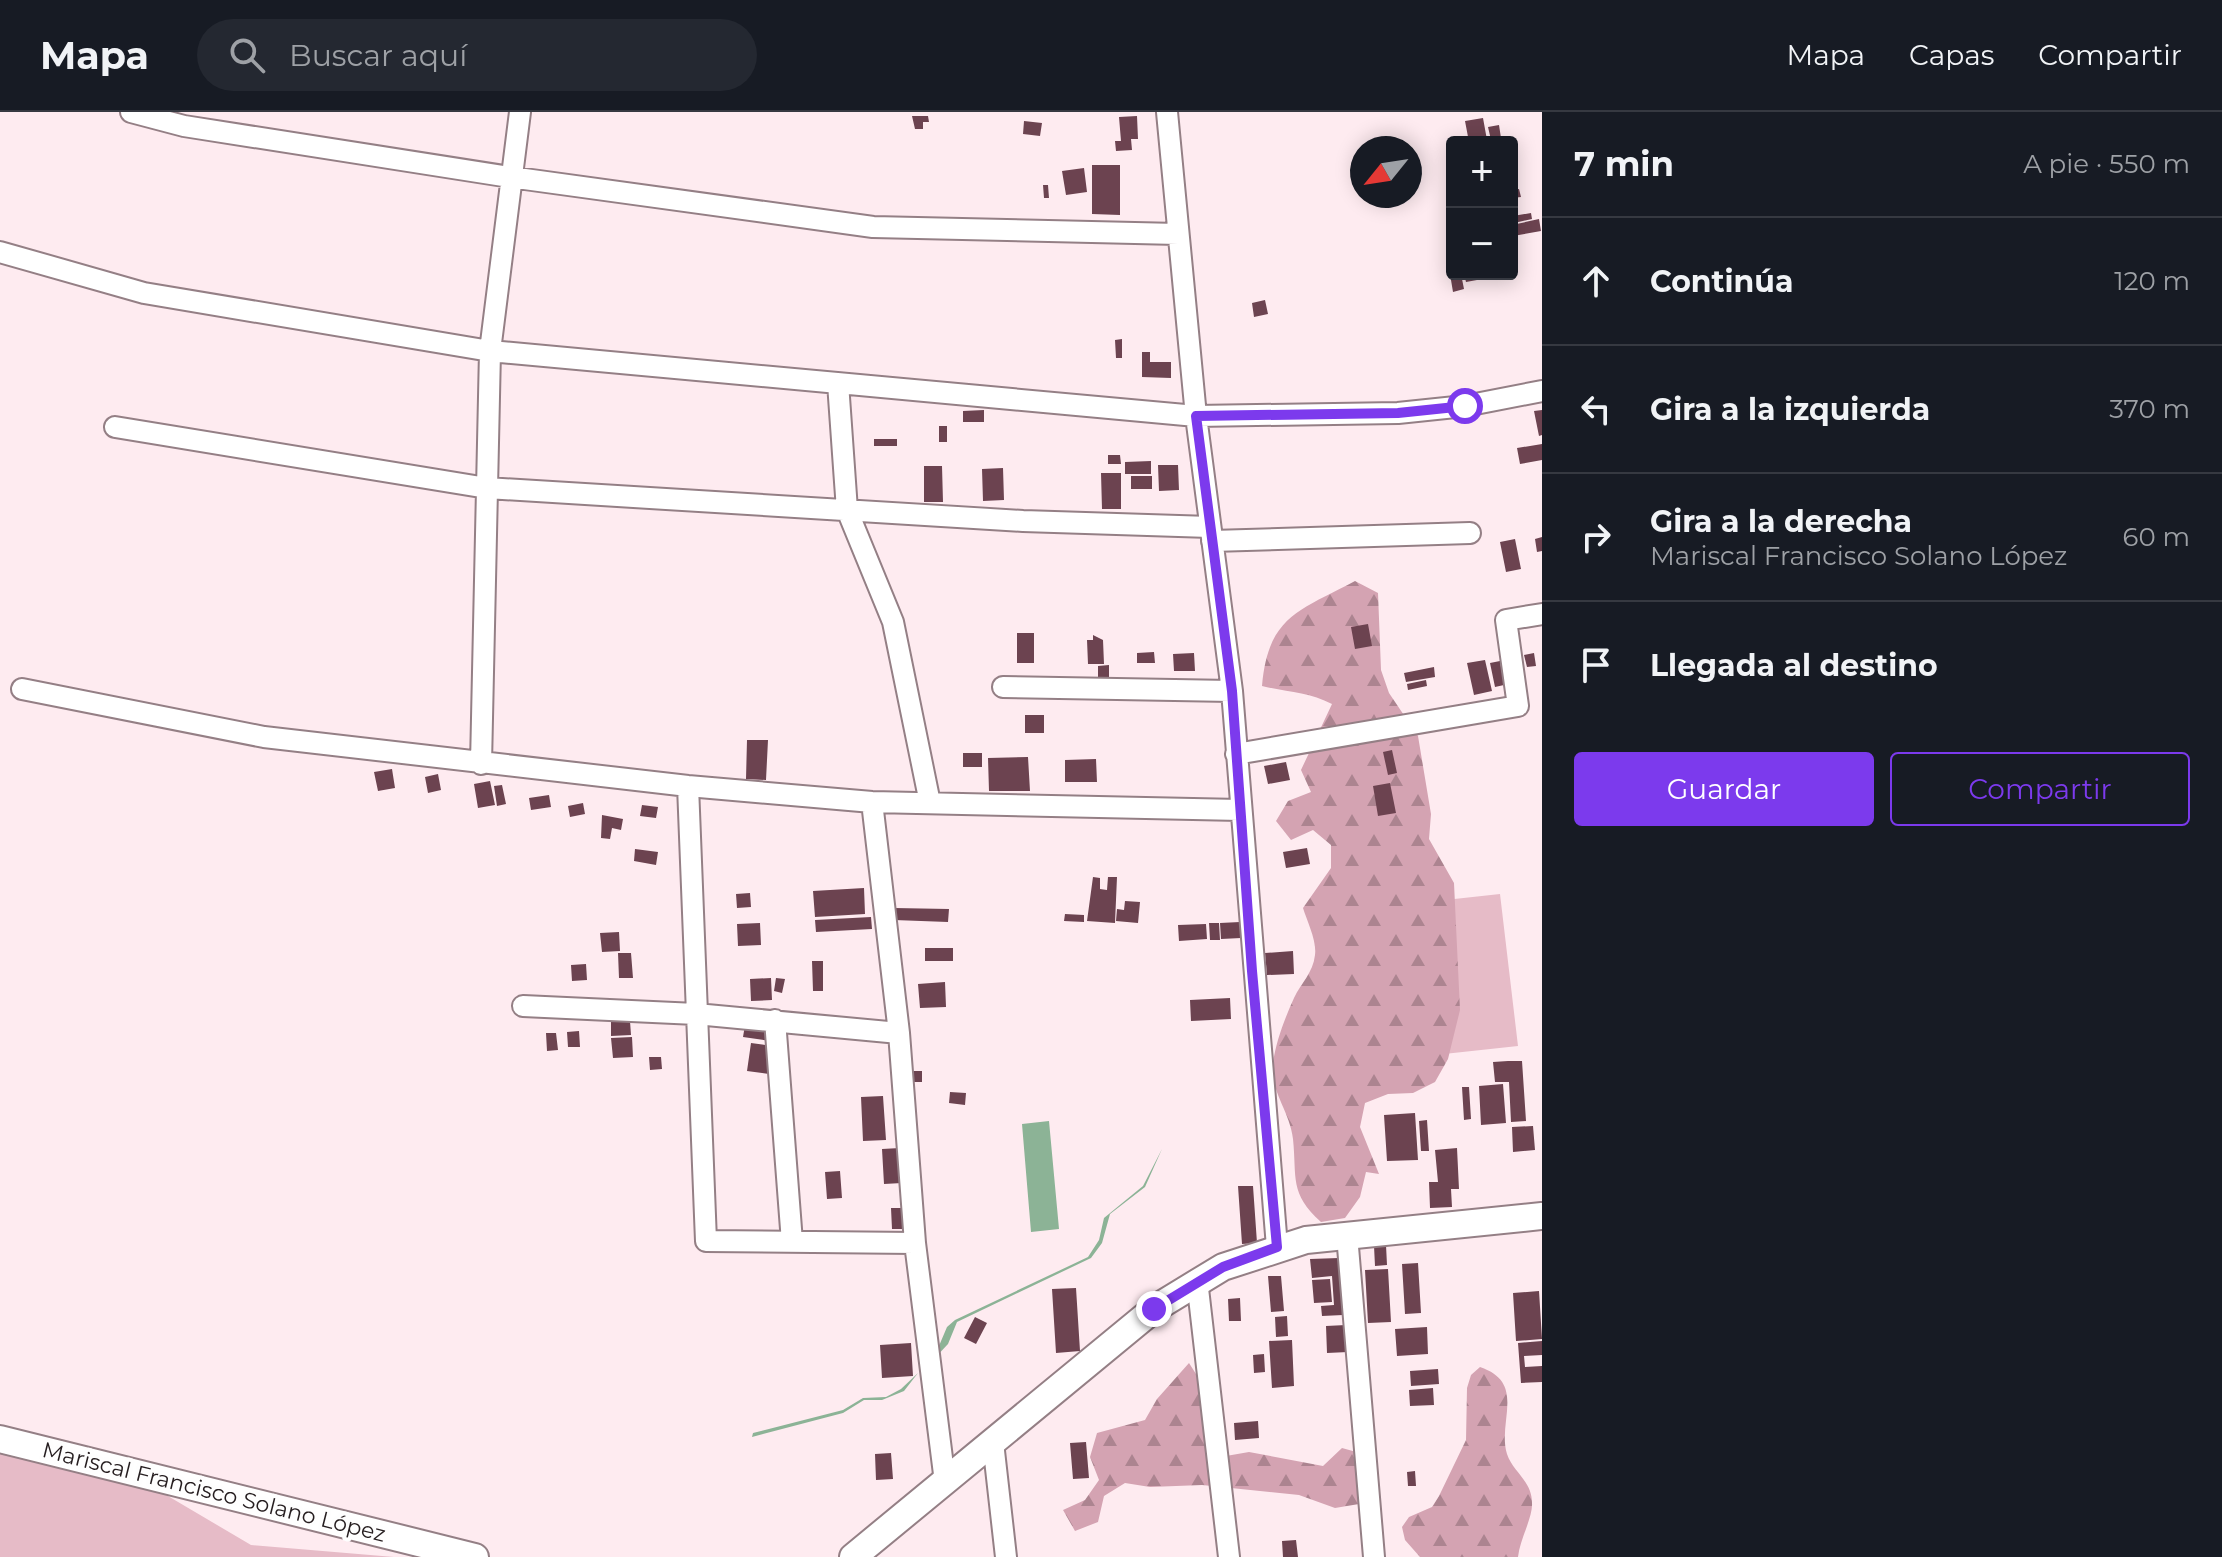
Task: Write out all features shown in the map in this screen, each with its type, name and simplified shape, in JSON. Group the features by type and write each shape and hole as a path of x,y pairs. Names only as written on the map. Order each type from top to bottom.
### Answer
{"main road":[{"path":"853,1557 1154,1309 1197,1280 1277,1247 1347,1235 1542,1216"},
{"name":"Mariscal Francisco Solano López","path":"0,1439 475,1557"}],"street":[{"path":"131,112 184,126 510,177 873,227 1178,234"},
{"path":"481,764 490,351 520,112"},
{"path":"1167,112 1196,416 1232,691 1277,1247"},
{"path":"0,252 144,293 490,351 1196,416 1398,413 1465,406 1542,391"},
{"path":"838,383 847,510 893,622 930,803"},
{"path":"115,427 487,488 1211,534 1470,533"},
{"path":"1236,754 1518,706 1506,620 1542,614"},
{"path":"1003,687 1232,691"},
{"path":"22,689 264,737 688,786 872,802 1240,810"},
{"path":"688,786 706,1241 915,1243"},
{"path":"872,802 899,1033 915,1243 945,1482"},
{"path":"523,1006 696,1014 899,1033"},
{"path":"775,1020 792,1242"},
{"path":"1347,1235 1374,1557"},
{"path":"1197,1280 1229,1557"},
{"path":"993,1442 1006,1557"}],"shaded area":[{"path":"1500,894 1518,1046 1444,1054 1427,902"},
{"path":"1049,1121 1059,1229 1031,1232 1022,1124"},
{"path":"1162,1149 1145,1187 1110,1214 1102,1243 1091,1258 957,1322 948,1344 933,1360 947,1327 955,1320 1088,1257 1099,1240 1104,1218 1143,1186"},
{"path":"918,1373 904,1391 882,1400 864,1400 843,1413 752,1437 753,1433 843,1410 863,1398 886,1397 901,1389"},
{"path":"0,1438 134,1476 251,1545 394,1557 0,1557"}],"green space":[{"path":"1355,581 1378,593 1381,670 1389,693 1418,736 1431,814 1429,839 1454,883 1460,1010 1448,1059 1435,1082 1413,1093 1388,1094 1365,1103 1360,1127 1379,1174 1366,1172 1360,1197 1345,1218 1321,1222 1304,1202 1296,1184 1293,1139 1274,1083 1273,1063 1287,1014 1314,961 1315,944 1303,908 1331,868 1331,845 1313,830 1291,840 1276,821 1288,801 1311,792 1301,770 1332,704 1262,686 1265,663 1279,630 1303,609"},
{"path":"1189,1363 1203,1385 1226,1456 1249,1452 1323,1466 1342,1448 1367,1455 1372,1481 1359,1504 1335,1508 1299,1495 1202,1485 1150,1487 1125,1483 1104,1496 1098,1522 1075,1531 1063,1510 1085,1500 1099,1480 1090,1457 1097,1433 1145,1420 1157,1399"},
{"path":"1480,1367 1494,1374 1507,1393 1507,1454 1531,1495 1531,1515 1518,1557 1420,1557 1405,1540 1402,1527 1409,1517 1432,1507 1439,1496 1466,1440 1467,1388 1471,1375"}],"building":[{"path":"912,116 928,116 929,122 923,122 923,129 915,129"},
{"path":"1137,116 1138,139 1131,139 1132,150 1116,151 1115,141 1121,141 1119,117"},
{"path":"1483,118 1486,136 1468,136 1465,121"},
{"path":"1024,121 1042,123 1040,136 1023,134"},
{"path":"1499,125 1501,136 1490,136 1488,127"},
{"path":"1092,165 1120,165 1120,215 1092,214"},
{"path":"1084,168 1087,192 1066,195 1062,171"},
{"path":"1043,185 1048,185 1049,198 1044,198"},
{"path":"1531,213 1532,219 1518,222 1518,215"},
{"path":"1539,219 1541,231 1518,235 1518,224"},
{"path":"1451,280 1462,280 1464,289 1453,292"},
{"path":"1265,300 1268,314 1254,317 1252,303"},
{"path":"1122,339 1122,358 1116,358 1115,340"},
{"path":"1142,352 1150,352 1150,362 1171,362 1171,378 1142,377"},
{"path":"984,410 984,422 963,422 963,411"},
{"path":"1542,410 1542,435 1539,436 1534,411"},
{"path":"939,426 947,426 947,442 939,442"},
{"path":"874,439 897,439 897,446 874,446"},
{"path":"1542,444 1542,460 1520,464 1517,448"},
{"path":"1108,455 1120,455 1121,464 1108,464"},
{"path":"1151,461 1151,474 1125,474 1125,462"},
{"path":"1158,465 1178,465 1179,490 1159,491"},
{"path":"924,466 942,466 943,502 924,502"},
{"path":"1003,468 1004,500 983,501 982,469"},
{"path":"1101,473 1121,473 1121,509 1102,509"},
{"path":"1131,476 1152,476 1152,489 1131,489"},
{"path":"1542,537 1542,551 1537,552 1535,539"},
{"path":"1515,539 1521,569 1506,572 1500,542"},
{"path":"1368,624 1372,646 1355,649 1351,627"},
{"path":"1017,633 1034,633 1034,663 1017,663"},
{"path":"1093,635 1103,640 1104,664 1088,664 1087,640 1093,640"},
{"path":"1154,652 1155,663 1137,663 1137,653"},
{"path":"1194,653 1195,671 1174,671 1173,654"},
{"path":"1534,653 1536,666 1527,667 1524,655"},
{"path":"1485,660 1492,691 1474,695 1467,663"},
{"path":"1500,661 1504,685 1495,687 1490,663"},
{"path":"1109,665 1109,677 1098,678 1098,666"},
{"path":"1434,667 1435,677 1406,682 1404,673"},
{"path":"1426,680 1427,686 1408,690 1407,684"},
{"path":"1025,715 1044,715 1044,733 1025,733"},
{"path":"747,740 768,740 766,780 746,779"},
{"path":"1392,750 1397,773 1388,775 1383,752"},
{"path":"963,753 982,753 982,767 963,767"},
{"path":"1028,757 1030,791 989,791 988,758"},
{"path":"1096,759 1097,782 1065,782 1065,760"},
{"path":"1286,762 1290,780 1268,784 1264,766"},
{"path":"392,769 395,788 378,791 374,772"},
{"path":"438,774 441,790 428,793 425,777"},
{"path":"490,781 495,805 478,808 474,784"},
{"path":"1390,783 1396,813 1378,816 1373,786"},
{"path":"502,785 506,804 497,806 494,786"},
{"path":"549,795 551,807 531,810 529,798"},
{"path":"583,803 585,814 570,817 568,806"},
{"path":"642,805 658,807 656,818 640,816"},
{"path":"602,815 623,819 621,830 612,828 610,839 601,838"},
{"path":"1307,848 1310,864 1286,868 1283,852"},
{"path":"635,849 658,852 656,865 634,861"},
{"path":"1093,877 1100,878 1100,889 1107,890 1108,877 1117,877 1115,923 1087,921"},
{"path":"864,888 865,914 815,917 813,891"},
{"path":"750,893 751,907 737,908 736,894"},
{"path":"1125,901 1140,902 1138,923 1116,921 1117,909 1124,910"},
{"path":"894,908 949,909 948,922 894,920"},
{"path":"1065,914 1084,915 1084,922 1064,921"},
{"path":"871,917 872,929 816,932 815,920"},
{"path":"1240,922 1241,938 1221,939 1220,923"},
{"path":"760,923 761,945 738,946 737,924"},
{"path":"1209,923 1219,923 1220,940 1210,940"},
{"path":"1206,924 1207,939 1179,941 1178,925"},
{"path":"619,932 620,951 602,952 600,933"},
{"path":"925,948 953,948 953,961 925,961"},
{"path":"1293,951 1294,974 1267,975 1265,953"},
{"path":"618,953 631,953 633,978 619,978"},
{"path":"812,961 823,961 823,991 813,991"},
{"path":"586,964 587,980 572,981 571,965"},
{"path":"771,978 772,1000 751,1001 750,979"},
{"path":"776,978 785,979 782,993 774,991"},
{"path":"945,982 946,1007 920,1008 918,984"},
{"path":"1230,998 1231,1019 1191,1021 1190,1000"},
{"path":"630,1021 631,1035 611,1036 611,1022"},
{"path":"745,1025 771,1030 770,1041 743,1037"},
{"path":"579,1031 580,1047 568,1047 567,1032"},
{"path":"546,1033 556,1033 558,1050 547,1051"},
{"path":"632,1037 633,1057 613,1058 611,1038"},
{"path":"751,1043 773,1046 769,1074 747,1071"},
{"path":"649,1057 661,1057 662,1069 650,1070"},
{"path":"1522,1061 1526,1121 1511,1122 1509,1082 1495,1082 1493,1062"},
{"path":"913,1071 922,1071 922,1082 913,1082"},
{"path":"1503,1084 1506,1123 1481,1125 1479,1086"},
{"path":"1462,1087 1469,1087 1471,1119 1464,1120"},
{"path":"950,1092 966,1093 965,1105 949,1103"},
{"path":"883,1096 886,1140 863,1141 861,1097"},
{"path":"1415,1113 1418,1160 1387,1161 1384,1115"},
{"path":"1427,1120 1429,1151 1421,1151 1419,1121"},
{"path":"1533,1126 1535,1150 1513,1152 1512,1127"},
{"path":"900,1148 902,1183 884,1184 882,1149"},
{"path":"1457,1148 1459,1189 1451,1189 1452,1207 1430,1208 1429,1182 1438,1182 1435,1150"},
{"path":"840,1171 842,1198 827,1199 825,1172"},
{"path":"1238,1186 1253,1186 1257,1243 1242,1244"},
{"path":"891,1208 905,1208 906,1229 892,1229"},
{"path":"1386,1245 1387,1265 1375,1266 1374,1246"},
{"path":"1339,1258 1343,1315 1322,1316 1321,1306 1334,1305 1332,1276 1312,1278 1310,1259"},
{"path":"1418,1263 1421,1313 1405,1314 1402,1264"},
{"path":"1388,1269 1391,1322 1368,1323 1365,1270"},
{"path":"1268,1276 1281,1276 1284,1311 1271,1312"},
{"path":"1330,1279 1332,1302 1314,1303 1312,1280"},
{"path":"1076,1288 1080,1351 1056,1353 1052,1289"},
{"path":"1539,1291 1542,1339 1516,1341 1513,1293"},
{"path":"1240,1298 1241,1321 1229,1321 1228,1299"},
{"path":"1287,1316 1288,1336 1276,1337 1275,1317"},
{"path":"975,1317 987,1323 976,1344 964,1338"},
{"path":"1346,1325 1348,1352 1327,1353 1326,1326"},
{"path":"1427,1327 1428,1354 1397,1356 1395,1329"},
{"path":"1292,1340 1294,1386 1272,1388 1269,1341"},
{"path":"1542,1341 1542,1355 1524,1356 1525,1367 1542,1366 1542,1382 1521,1383 1518,1343"},
{"path":"911,1343 913,1376 882,1378 880,1345"},
{"path":"1264,1354 1265,1372 1254,1373 1253,1355"},
{"path":"1438,1369 1439,1384 1411,1386 1410,1371"},
{"path":"1433,1388 1434,1405 1410,1406 1409,1390"},
{"path":"1258,1421 1259,1438 1235,1440 1234,1423"},
{"path":"1086,1442 1089,1478 1073,1479 1070,1443"},
{"path":"891,1453 893,1479 876,1480 875,1454"},
{"path":"1415,1471 1416,1486 1408,1486 1407,1472"},
{"path":"1296,1540 1298,1557 1283,1557 1282,1541"}],"route":[{"path":"1154,1309 1197,1280 1277,1247 1252,971 1232,691 1196,416 1398,413 1465,406"}]}
